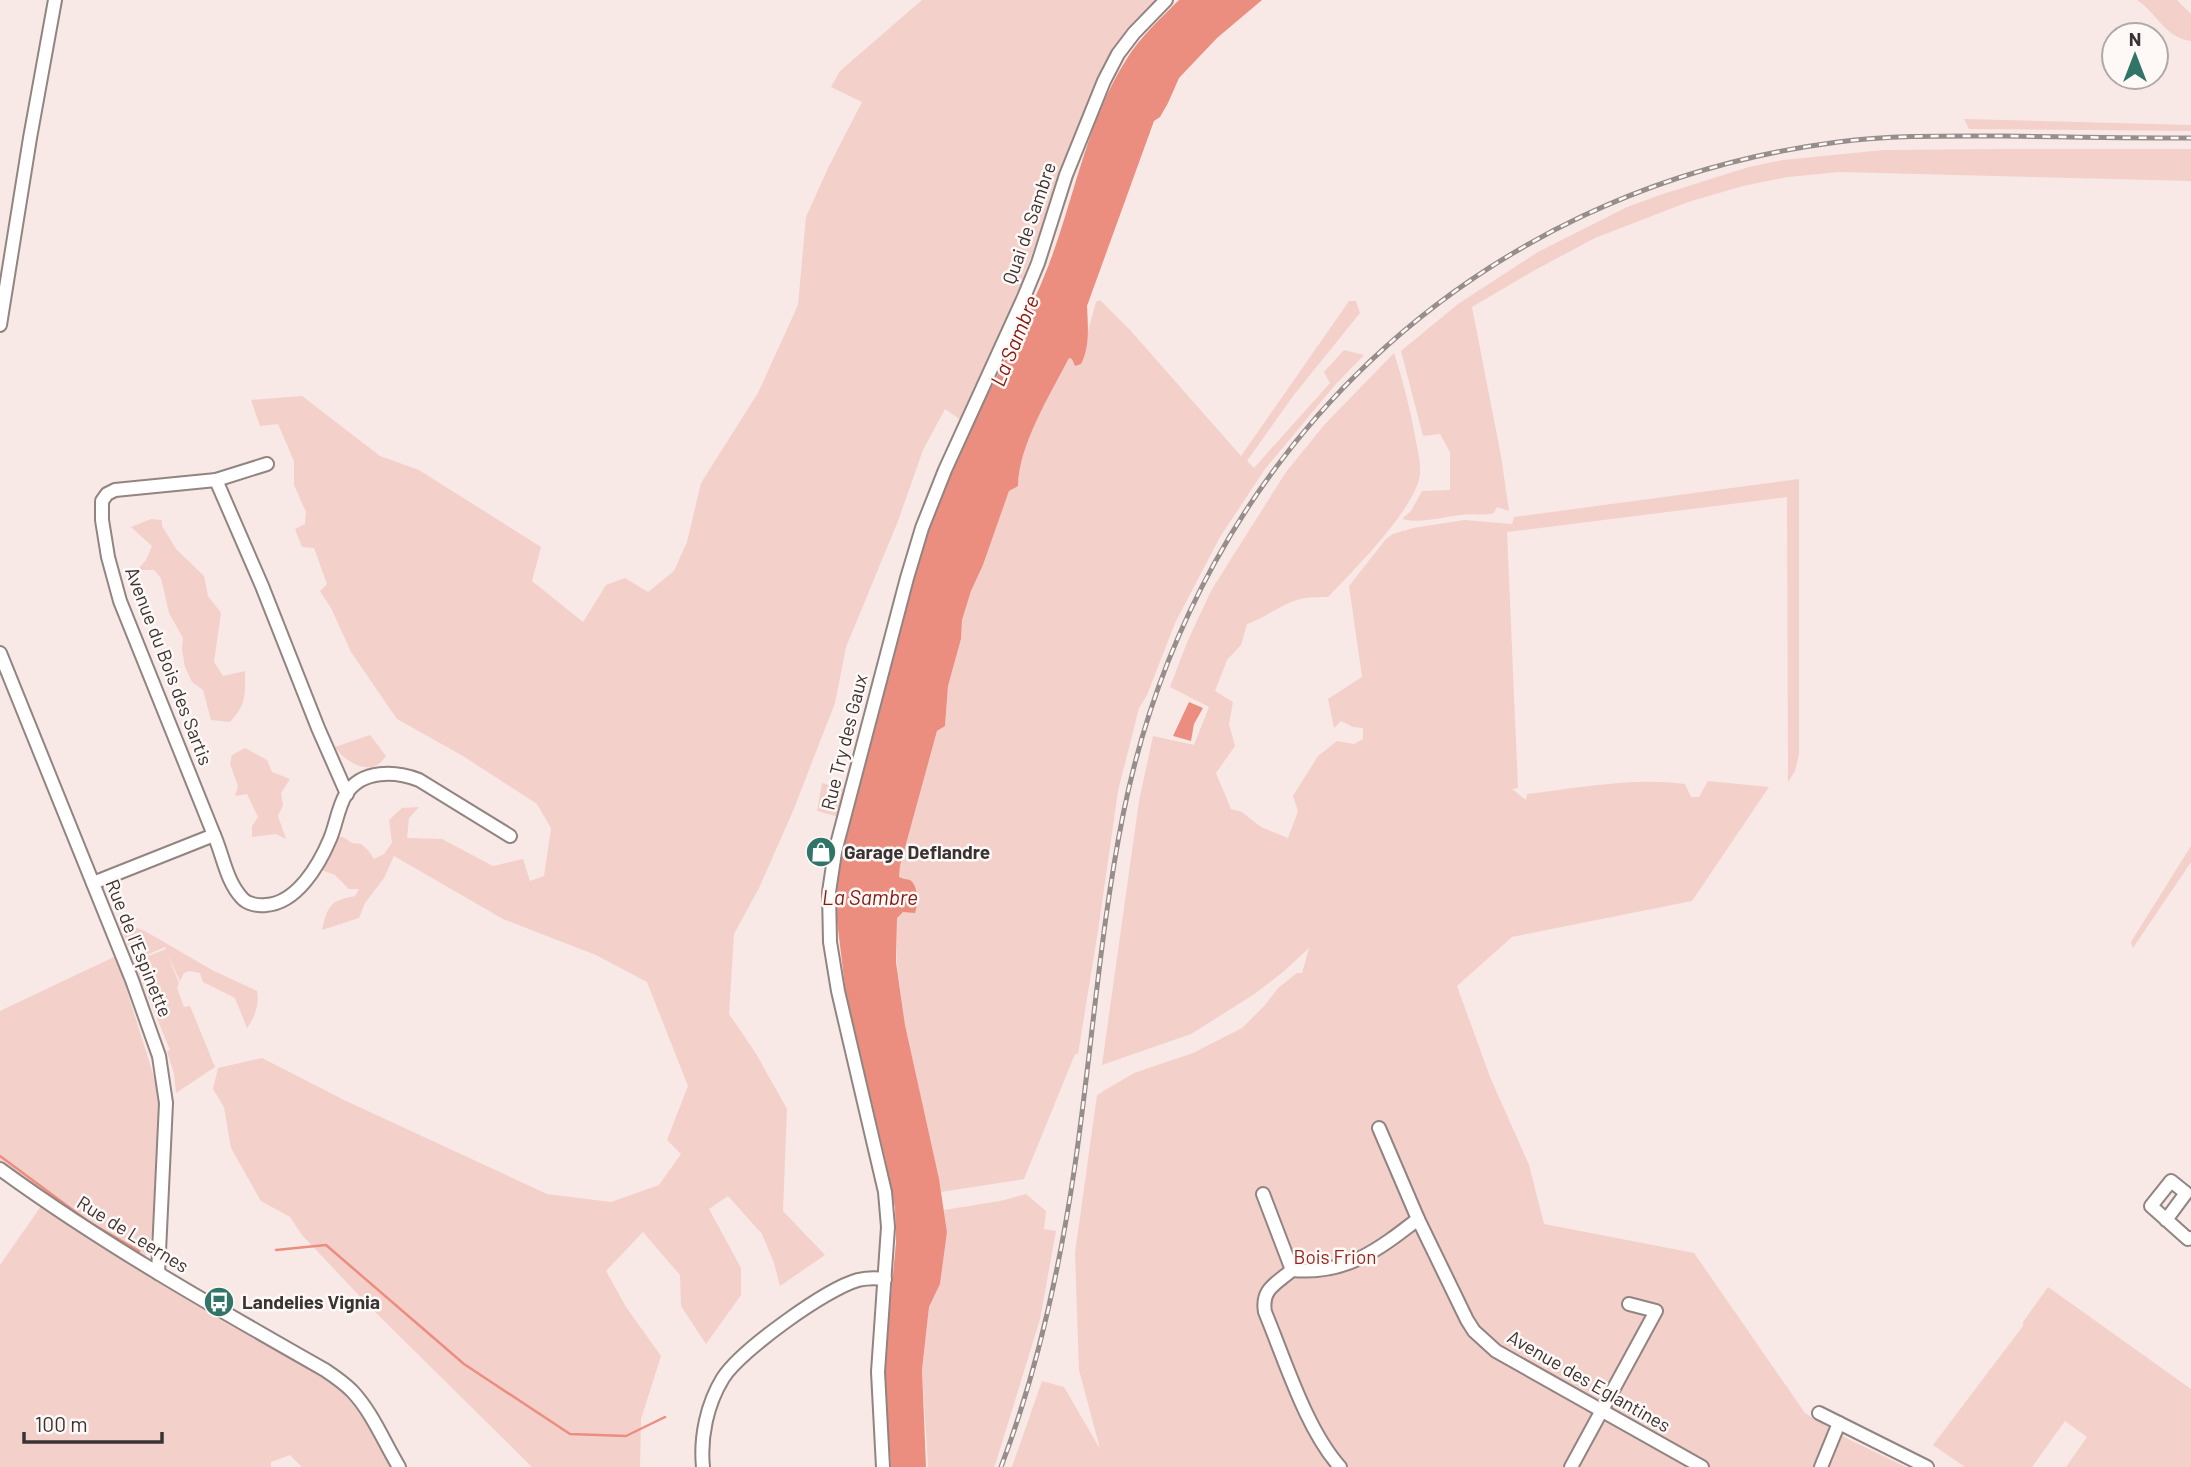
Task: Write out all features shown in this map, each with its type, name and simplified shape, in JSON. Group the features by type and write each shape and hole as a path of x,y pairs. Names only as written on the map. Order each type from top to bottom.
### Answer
{"street":[{"path":"0,325 55,0"},
{"name":"Quai de Sambre","path":"945,470 1029,286 1066,175 1104,81 1118,54 1134,33 1166,0"},
{"name":"Avenue du Bois des Sartis","path":"267,464 216,480 114,490 107,494 102,501 102,511 108,557 120,601 209,818 233,887 243,900 258,906 282,902 300,887 329,841 346,794"},
{"name":"Rue Try des Gaux","path":"883,1467 878,1372 888,1227 885,1192 838,990 831,942 829,892 835,852 900,605 922,528 945,470"},
{"path":"216,480 346,794 364,779 385,772 406,775 445,795 510,836"},
{"name":"Rue de l'Espinette","path":"0,653 151,1031 163,1075 166,1103 165,1147 158,1273"},
{"path":"93,883 214,835"},
{"name":"Avenue des Eglantines","path":"1379,1128 1418,1219 1467,1320 1484,1342 1702,1467"},
{"name":"Rue de Leernes","path":"0,1169 69,1218 342,1382 354,1393 371,1418 399,1467"},
{"path":"2166,1220 2186,1193 2171,1181 2151,1206 2166,1220 2188,1239 2191,1238"},
{"path":"1263,1194 1292,1270"},
{"path":"1340,1467 1308,1416 1265,1312 1263,1301 1266,1292 1292,1270 1326,1270 1355,1262 1383,1246 1418,1219"},
{"path":"703,1467 702,1440 711,1403 724,1377 745,1352 833,1292 857,1280 885,1279"},
{"path":"1571,1467 1656,1311 1629,1304"},
{"path":"1819,1413 1927,1467"},
{"path":"1821,1467 1839,1423"}],"green space":[{"path":"922,0 1160,0 1114,51 1099,77 1020,287 962,421 945,409 923,450 898,521 846,647 835,703 793,811 759,888 734,934 729,1014 755,1052 787,1109 783,1211 825,1255 780,1286 762,1234 728,1196 709,1209 741,1268 741,1295 706,1344 681,1306 680,1275 643,1232 606,1271 626,1307 661,1356 641,1419 640,1467 532,1467 368,1305 302,1235 290,1217 261,1201 231,1148 224,1107 213,1089 218,1068 262,1058 344,1100 547,1194 611,1202 659,1185 681,1154 667,1140 688,1086 647,982 596,955 503,919 394,856 384,878 365,903 359,918 322,930 331,906 335,902 355,896 359,889 349,889 335,875 321,870 327,852 338,837 343,837 352,843 361,844 374,859 384,854 392,843 389,820 402,808 419,807 409,818 407,838 442,839 493,866 523,859 530,881 544,876 551,828 537,804 463,756 397,719 351,652 331,608 320,591 327,584 314,548 302,547 295,529 305,524 306,512 294,485 294,461 278,424 260,426 251,400 302,396 380,456 419,470 541,547 532,581 583,622 606,585 625,578 648,592 674,571 687,542 701,483 758,393 798,305 806,217 862,102 831,87 840,71"},
{"path":"2137,0 2177,0 2191,14 2191,41 2174,35 2170,32 2170,21 2159,21"},
{"path":"1964,119 2191,125 2191,131 1969,129"},
{"path":"2191,149 2191,181 1839,172 1788,177 1743,186 1688,202 1595,238 1472,307 1509,511 1497,507 1494,513 1490,514 1464,514 1424,520 1402,519 1411,511 1422,491 1450,490 1450,452 1440,434 1423,436 1401,351 1458,304 1538,252 1627,207 1749,167 1783,160 1884,150"},
{"path":"1100,300 1130,330 1241,456 1349,301 1356,301 1360,313 1293,396 1247,461 1254,468 1330,383 1324,372 1344,350 1364,355 1335,385 1265,469 1220,537 1175,623 1147,695 1139,708 1118,791 1078,1054 1075,1054 1024,1179 941,1192 905,1025 897,964 897,918 902,912 917,906 915,886 899,877 900,866 937,731 945,726 948,686 971,591 1009,491 1018,485 1019,470 1029,437 1069,358 1085,355 1088,331 1096,302"},
{"name":"Bois Frion","path":"1394,353 1409,405 1419,455 1420,474 1416,488 1396,521 1328,597 1297,600 1247,624 1241,645 1227,660 1215,691 1233,702 1229,724 1235,746 1216,773 1231,809 1242,812 1261,827 1288,838 1298,811 1293,796 1318,756 1337,741 1354,744 1363,739 1363,728 1341,721 1334,728 1328,699 1362,677 1349,586 1386,539 1393,534 1464,520 1512,524 1514,517 1799,479 1799,754 1795,771 1788,782 1787,497 1507,532 1518,788 1512,789 1526,800 1527,794 1626,783 1685,784 1691,797 1699,797 1708,781 1769,787 1692,901 1512,937 1457,986 1490,1077 1529,1165 1544,1224 1694,1253 1805,1413 1848,1439 1906,1467 1012,1467 1042,1381 1064,1387 1100,1449 1079,1370 1075,1253 1097,1095 1134,1073 1193,1053 1242,1028 1278,988 1297,973 1302,973 1309,948 1253,995 1191,1034 1102,1065 1139,801 1153,736 1194,745 1209,707 1170,687 1188,640 1212,589 1286,472 1325,424"},
{"path":"151,519 162,520 162,526 176,549 204,576 208,596 221,613 214,662 223,676 245,671 242,704 230,722 211,720 203,690 192,682 185,667 183,638 169,613 161,578 154,570 137,570 146,560 152,546 131,527"},
{"path":"370,735 386,756 377,765 359,766 347,760 335,747"},
{"path":"245,748 267,760 272,772 290,779 281,793 283,805 278,816 286,839 276,834 252,837 252,826 258,817 247,794 235,796 238,786 230,764 232,755"},
{"path":"822,783 845,789 839,817 817,811"},
{"path":"2191,846 2191,862 2133,948 2131,942"},
{"path":"117,920 145,931 212,970 257,991 256,1011 247,1028 235,998 203,982 200,973 184,973 180,981 167,953 179,983 177,988 184,1007 190,1006 215,1067 176,1093 167,1051 170,1050 134,962 166,949 165,947 134,960"},
{"path":"116,956 160,1096 160,1151 153,1231 145,1258 0,1162 0,1011"},
{"path":"1026,1194 1046,1211 1044,1229 1056,1231 1040,1319 997,1459 994,1467 928,1467 922,1370 929,1307 940,1284 947,1232 944,1210"},
{"path":"41,1206 122,1258 339,1387 366,1421 391,1467 302,1467 290,1455 271,1462 271,1467 0,1467 0,1265"},
{"path":"2048,1287 2191,1389 2191,1467 2066,1467 2087,1437 2065,1421 2032,1467 1965,1467 1933,1445 2023,1326 2023,1322"}],"water":[{"name":"La Sambre","path":"1179,0 1262,0 1217,38 1179,78 1160,117 1154,121 1087,306 1088,336 1084,357 1081,364 1075,366 1069,358 1037,420 1023,454 1018,486 1009,491 971,591 948,686 945,726 937,731 900,866 899,877 913,883 917,901 915,913 903,912 897,918 896,962 905,1025 939,1179 947,1232 940,1284 929,1307 922,1370 926,1467 891,1467 884,1368 896,1243 895,1208 846,995 835,904 840,854 910,587 943,492 1041,284 1089,141 1111,86 1138,44"},
{"path":"1189,702 1203,708 1194,724 1191,741 1173,736"}],"waterway":[{"path":"0,1156 89,1222 139,1251"},
{"path":"276,1250 326,1245 464,1364 570,1434 626,1436 665,1417"}],"railway":[{"path":"1001,1467 1037,1356 1055,1280 1075,1165 1115,858 1123,815 1159,685 1214,565 1284,456 1370,361 1470,281 1582,216 1705,170 1838,142 1879,138 2191,138"}],"place":[{"name":"Garage Deflandre","path":"821,852"},
{"name":"Landelies Vignia","path":"219,1302"}]}
